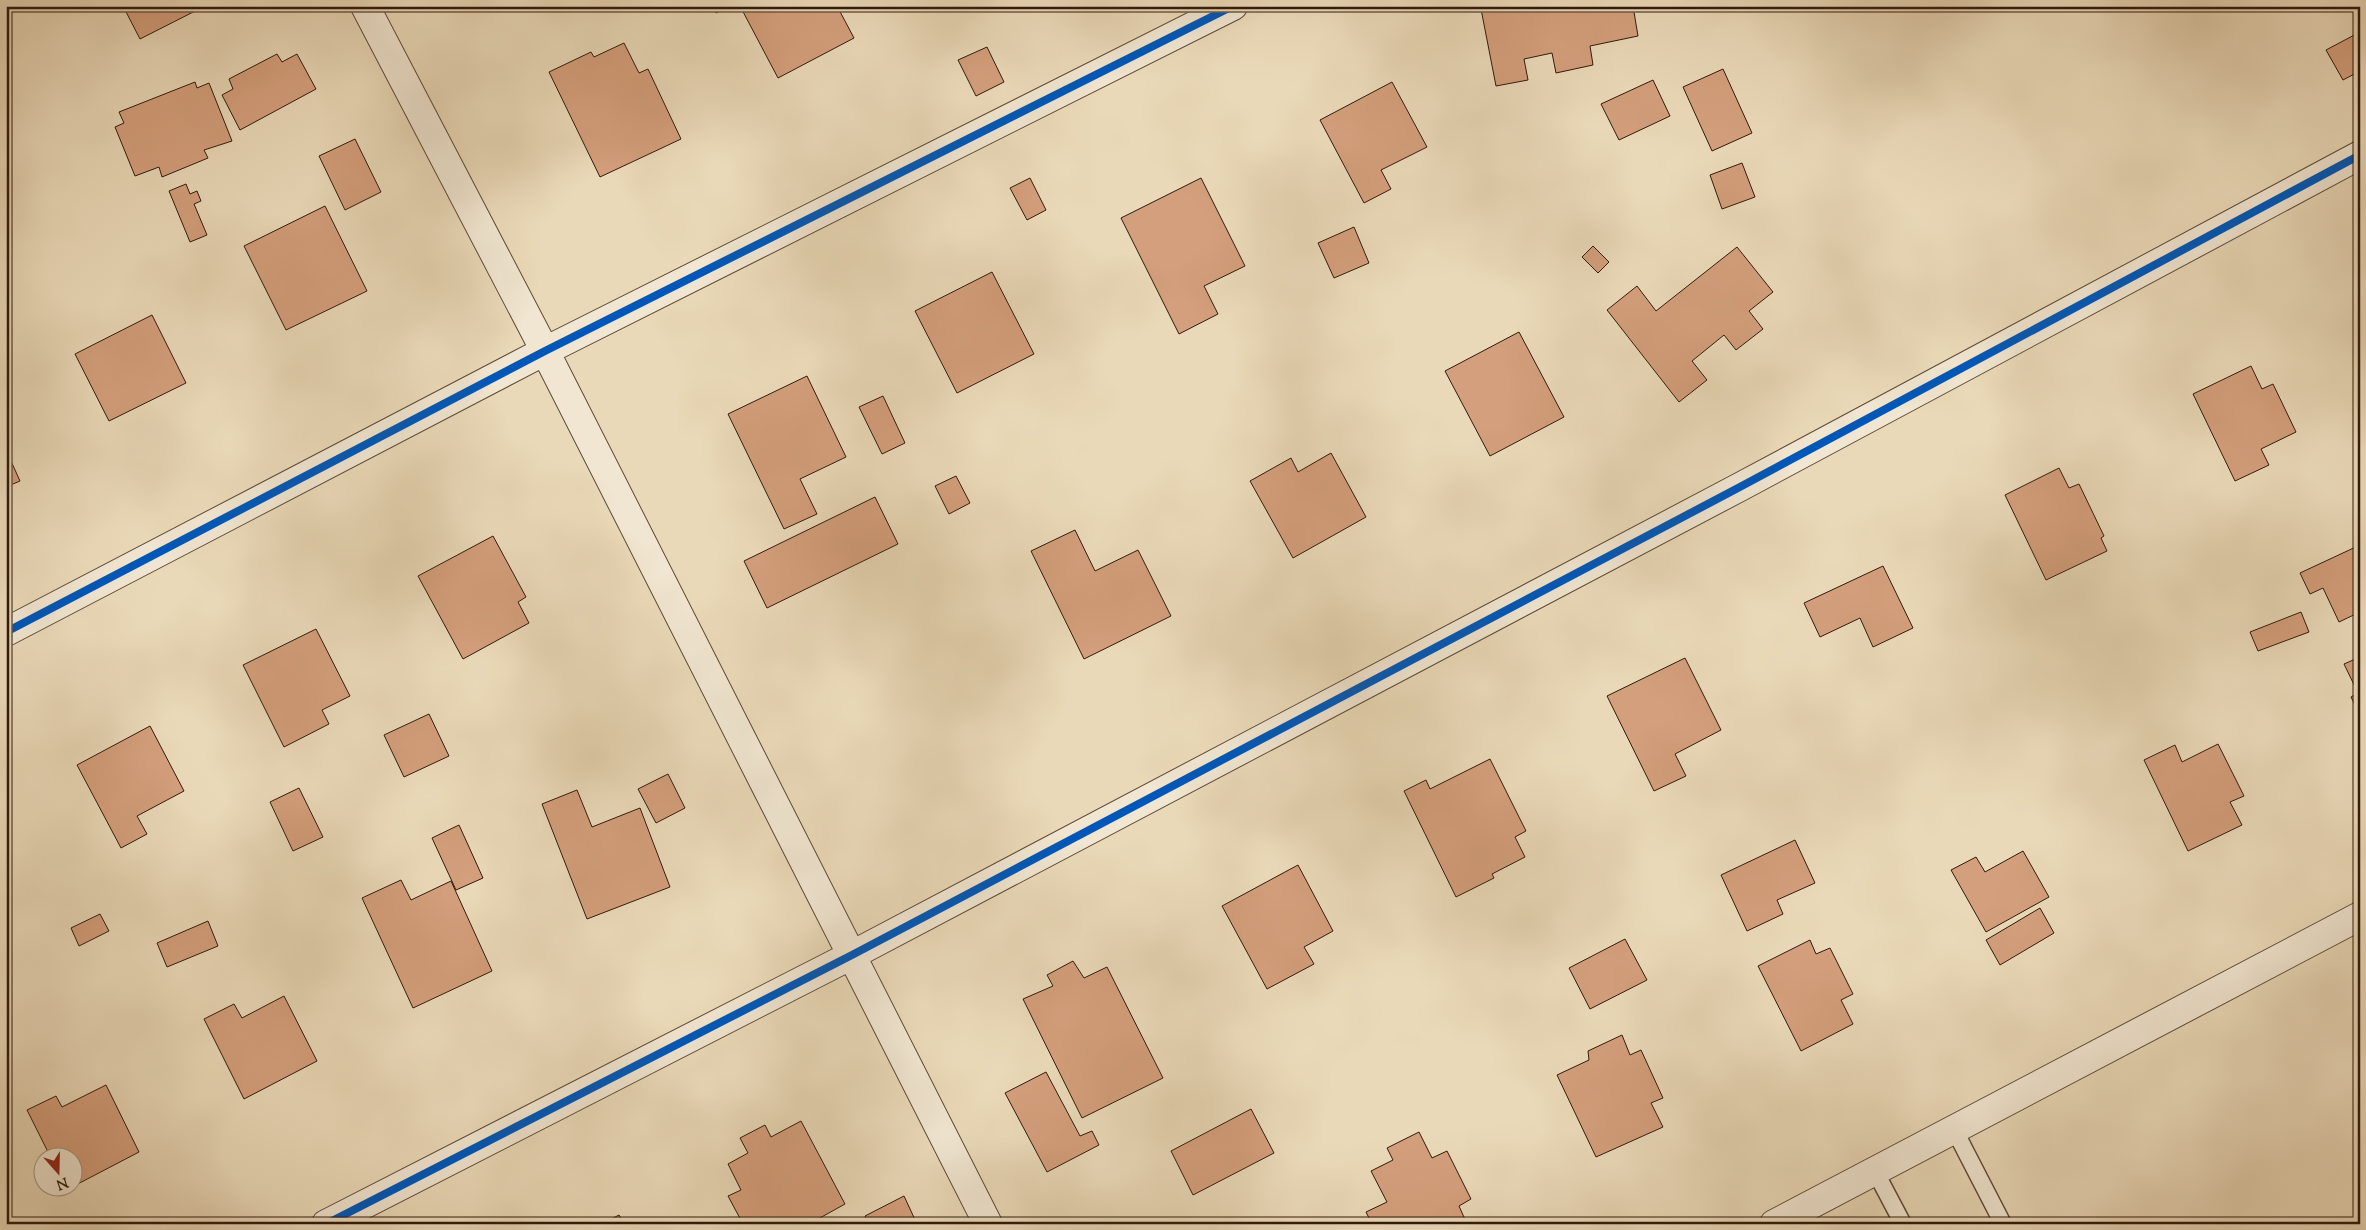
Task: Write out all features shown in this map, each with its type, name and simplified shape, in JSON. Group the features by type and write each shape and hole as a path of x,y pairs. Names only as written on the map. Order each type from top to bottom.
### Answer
{"street":[{"path":"365,6 545,351 988,1224"},
{"path":"6,632 545,351 1232,6"},
{"path":"326,1224 852,955 1747,483 2360,155"},
{"path":"1774,1224 2360,916"}],"lane":[{"path":"1954,1129 2002,1224"},
{"path":"1875,1170 1903,1224"}],"building":[{"path":"123,6 205,6 140,39"},
{"path":"714,6 730,6 716,13"},
{"path":"740,6 837,6 854,38 778,78"},
{"path":"1496,6 1633,6 1638,36 1590,46 1593,65 1556,73 1552,53 1524,59 1528,80 1496,86 1481,9"},
{"path":"2360,32 2360,71 2343,80 2326,50"},
{"path":"624,43 639,73 648,69 681,139 600,177 549,72 591,52 594,57"},
{"path":"987,47 1004,82 976,96 958,60"},
{"path":"277,54 282,62 297,54 316,89 240,130 222,95 233,89 229,79"},
{"path":"1723,69 1752,133 1712,151 1683,87"},
{"path":"1653,80 1670,116 1619,140 1601,104"},
{"path":"195,82 197,88 209,83 232,141 204,150 208,158 162,177 159,167 135,176 115,127 124,123 119,112"},
{"path":"1392,82 1427,147 1381,170 1391,189 1364,203 1320,120"},
{"path":"355,139 381,192 345,210 319,156"},
{"path":"1742,163 1755,197 1722,209 1710,175"},
{"path":"1030,178 1046,210 1027,220 1010,188"},
{"path":"1201,178 1245,266 1204,286 1218,314 1179,334 1121,218"},
{"path":"186,184 190,194 197,191 201,201 194,204 207,235 190,242 169,191"},
{"path":"325,206 367,291 286,330 244,246"},
{"path":"1354,227 1369,263 1334,278 1318,243"},
{"path":"1593,246 1609,262 1598,273 1582,257"},
{"path":"1737,247 1773,292 1749,311 1763,329 1736,350 1724,335 1692,361 1707,380 1679,402 1607,310 1637,286 1656,311"},
{"path":"992,272 1034,354 957,393 915,311"},
{"path":"152,315 186,383 109,421 75,354"},
{"path":"1519,332 1564,417 1490,456 1445,371"},
{"path":"2251,366 2262,389 2273,384 2296,432 2261,449 2269,465 2235,481 2193,394"},
{"path":"807,376 846,457 800,479 817,514 784,529 728,414"},
{"path":"883,396 905,443 882,454 859,407"},
{"path":"6,450 20,481 6,487"},
{"path":"1331,453 1366,517 1293,558 1250,481 1291,458 1298,472"},
{"path":"2059,468 2069,488 2079,484 2104,536 2101,538 2107,551 2046,580 2005,495"},
{"path":"956,476 970,503 949,514 935,486"},
{"path":"875,497 898,544 767,608 744,561"},
{"path":"1075,530 1095,571 1138,550 1171,616 1084,659 1031,551"},
{"path":"493,536 526,597 518,602 529,623 463,659 418,576"},
{"path":"2360,545 2360,612 2339,622 2323,588 2310,594 2300,573"},
{"path":"1883,566 1913,628 1873,647 1860,618 1820,637 1804,603"},
{"path":"2301,612 2309,632 2258,651 2250,632"},
{"path":"316,629 350,696 322,710 329,724 284,747 243,665"},
{"path":"2360,657 2360,715 2351,697 2358,693 2344,664"},
{"path":"1685,658 1721,730 1675,754 1686,776 1654,791 1607,696"},
{"path":"429,714 449,756 404,777 384,735"},
{"path":"150,726 184,791 137,816 147,834 121,848 77,765"},
{"path":"2218,744 2244,796 2230,802 2242,825 2188,851 2144,760 2175,745 2182,762"},
{"path":"1490,759 1526,831 1515,837 1525,857 1492,874 1494,878 1456,897 1404,791 1426,780 1430,789"},
{"path":"668,774 685,808 656,823 638,789"},
{"path":"299,788 323,837 293,851 270,802"},
{"path":"577,790 592,827 640,808 670,887 587,919 542,804"},
{"path":"459,825 483,878 456,890 432,838"},
{"path":"1795,840 1815,883 1777,900 1783,914 1747,931 1721,875"},
{"path":"2023,851 2049,897 1986,932 1951,870 1976,857 1985,872"},
{"path":"1298,865 1333,931 1304,947 1314,964 1267,989 1222,906"},
{"path":"6,875 11,886 6,889"},
{"path":"401,880 411,900 451,881 492,971 413,1008 362,898"},
{"path":"2040,908 2054,933 2000,965 1986,940"},
{"path":"100,914 109,931 79,946 71,928"},
{"path":"208,921 218,946 167,967 157,943"},
{"path":"1625,939 1647,980 1590,1009 1569,968"},
{"path":"1810,940 1816,954 1830,948 1853,994 1841,1000 1853,1024 1801,1051 1758,966"},
{"path":"1073,961 1084,978 1107,967 1163,1078 1082,1118 1023,999 1053,986 1047,975"},
{"path":"284,996 317,1061 244,1099 204,1019 234,1004 242,1018"},
{"path":"1622,1035 1630,1055 1641,1050 1663,1098 1651,1103 1663,1127 1596,1157 1557,1075 1589,1060 1588,1051"},
{"path":"1046,1072 1080,1136 1092,1131 1099,1145 1047,1172 1005,1093"},
{"path":"106,1085 139,1152 82,1182 82,1148 46,1148 27,1110 56,1096 62,1107"},
{"path":"1251,1109 1274,1153 1193,1195 1171,1151"},
{"path":"801,1121 845,1204 809,1224 743,1224 728,1196 741,1190 728,1164 748,1153 740,1138 765,1125 771,1137"},
{"path":"1419,1132 1432,1158 1447,1151 1471,1199 1459,1206 1467,1224 1372,1224 1366,1212 1387,1202 1371,1171 1393,1160 1387,1148"},
{"path":"904,1196 917,1224 868,1224 865,1216"},
{"path":"619,1215 624,1224 602,1224"}],"cycle path":[{"path":"6,632 545,351 1233,6"},
{"path":"326,1224 852,955 1738,488 2360,155"}]}
